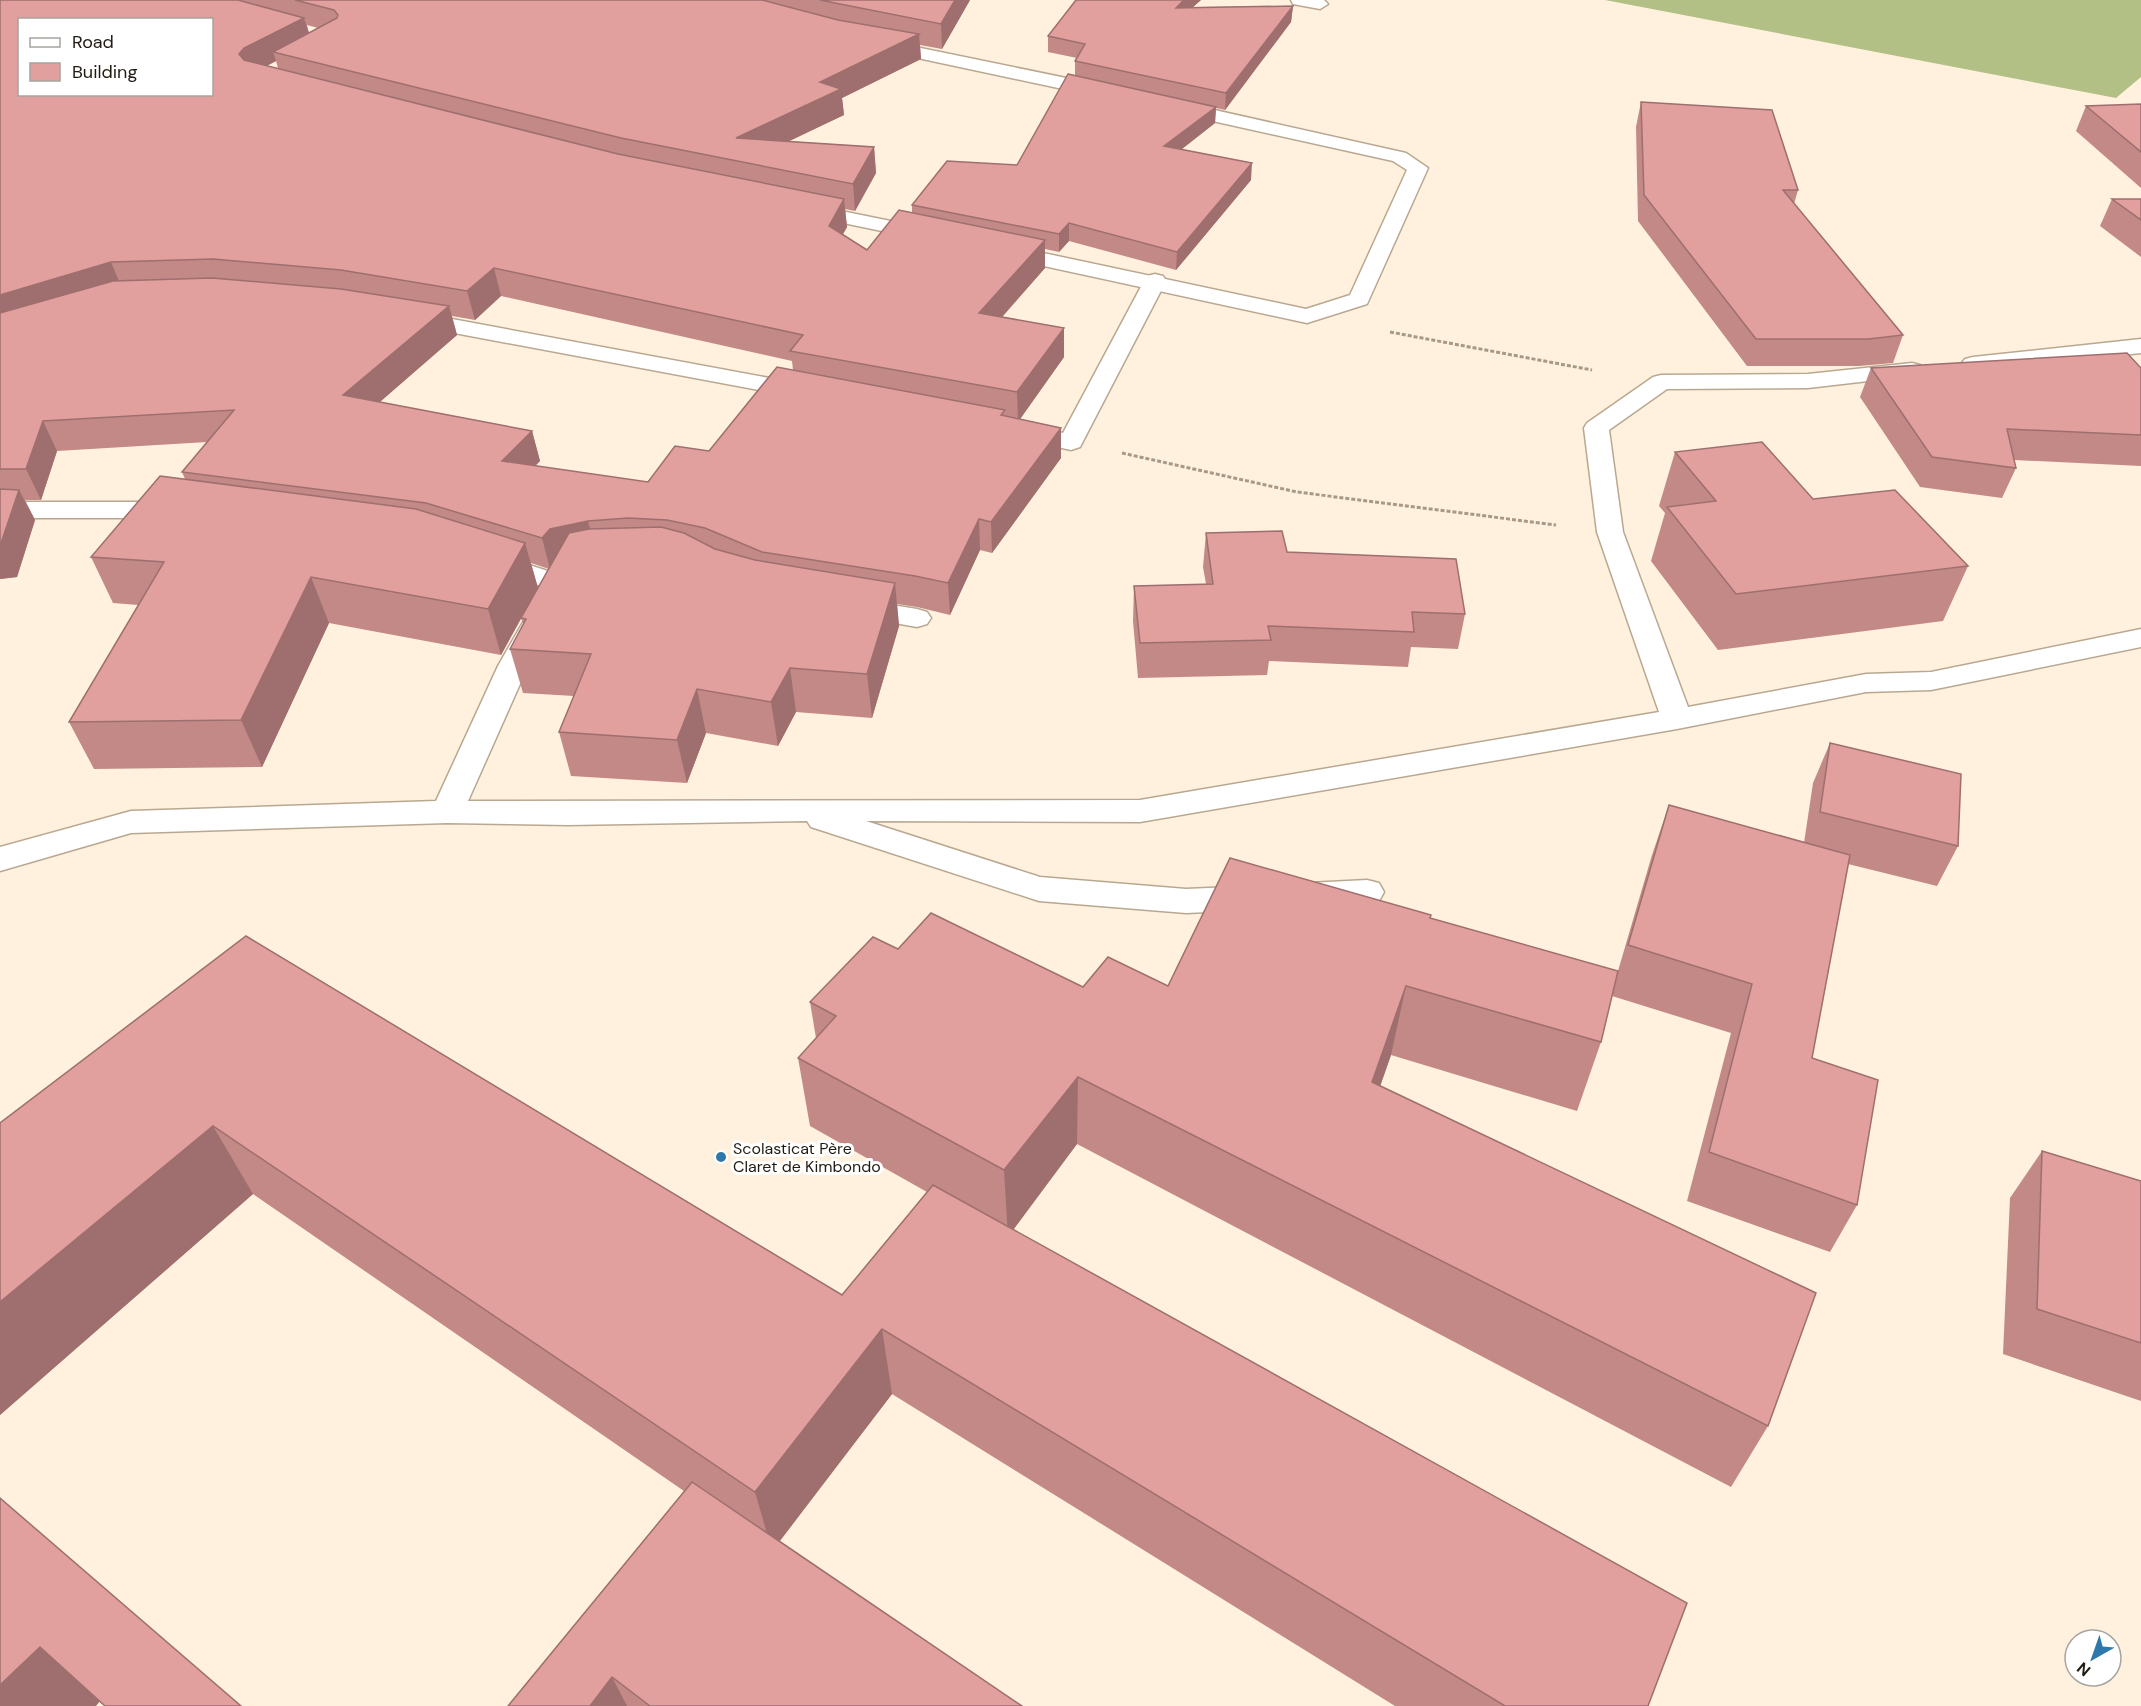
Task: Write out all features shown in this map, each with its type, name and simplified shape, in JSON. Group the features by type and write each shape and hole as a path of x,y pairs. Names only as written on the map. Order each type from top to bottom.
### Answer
{"street":[{"path":"1299,0 1320,4"},
{"path":"853,39 969,61 1120,95"},
{"path":"986,247 1155,281 1307,316 1359,299 1418,168 1399,157 1155,103"},
{"path":"787,206 952,240"},
{"path":"989,426 1071,442 1155,281"},
{"path":"385,314 827,396"},
{"path":"1677,719 1610,532 1596,428 1660,382 1808,381 2141,346"},
{"path":"0,510 160,508 198,513"},
{"path":"470,554 557,583"},
{"path":"447,812 513,666 557,583 568,568 609,561"},
{"path":"828,604 917,618"},
{"path":"0,859 131,822 447,812 568,814 794,810 1140,811 1677,719 1866,683 1931,681 2141,638"},
{"path":"794,810 1039,890 1186,901 1367,892"}],"path":[{"path":"1307,316 1660,382"},
{"path":"1071,442 1297,492 1610,532"}],"green space":[{"path":"1605,0 2141,0 2141,77 2116,98"}],"building":[{"path":"0,0 238,0 304,18 244,48 239,54 244,60 618,154 844,199 829,226 867,250 899,210 1045,240 979,313 1064,328 1017,392 790,351 803,335 494,268 467,291 341,270 213,259 111,262 0,295"},
{"path":"295,0 762,0 838,20 919,34 820,82 841,89 736,138 874,147 853,184 621,138 273,52 337,18 338,15 334,10"},
{"path":"820,0 955,0 941,24"},
{"path":"1076,0 1184,0 1176,8 1293,6 1226,93 1075,61 1085,44 1048,36"},
{"path":"1068,74 1216,107 1164,146 1252,163 1177,252 1069,223 1059,234 912,205 947,161 1017,165"},
{"path":"1641,102 1772,110 1798,190 1783,190 1903,335 1869,339 1756,339 1644,195"},
{"path":"2141,104 2141,152 2086,106"},
{"path":"2112,199 2141,199 2141,220"},
{"path":"212,278 341,289 449,306 343,395 532,431 502,461 648,482 675,446 709,451 777,367 1005,410 1001,415 1061,428 991,522 979,519 948,583 762,552 705,528 667,520 628,518 588,521 550,529 542,538 426,503 182,472 234,410 43,421 26,469 0,469 0,313 113,281"},
{"path":"2127,353 2141,368 2141,435 2007,429 2016,468 1932,457 1871,368"},
{"path":"1762,442 1813,499 1895,490 1968,566 1736,594 1667,507 1716,501 1675,452"},
{"path":"160,476 416,509 525,543 488,609 311,577 241,720 69,722 164,562 91,557"},
{"path":"0,489 19,490 0,546"},
{"path":"661,527 684,533 715,549 755,560 895,583 867,674 790,668 771,702 697,689 677,740 559,732 591,654 510,649 526,619 521,618 569,533 589,529"},
{"path":"1282,531 1287,552 1456,559 1465,614 1412,612 1414,632 1268,626 1271,640 1140,643 1134,586 1213,584 1206,533"},
{"path":"1830,743 1961,774 1958,846 1820,812"},
{"path":"1669,805 1850,855 1812,1058 1878,1080 1857,1205 1709,1152 1752,984 1628,945"},
{"path":"1230,858 1618,971 1601,1042 1406,986 1372,1082 1816,1293 1768,1426 1078,1077 1004,1170 798,1058 836,1016 810,1002 873,937 898,949 931,913 1083,987 1108,957 1168,986"},
{"path":"246,936 842,1295 933,1185 1687,1603 1648,1706 1505,1706 882,1329 755,1492 213,1126 0,1302 0,1123"},
{"path":"2042,1151 2141,1181 2141,1343 2037,1309"},
{"path":"692,1482 1022,1706 650,1706 612,1677 590,1706 508,1706"},
{"path":"0,1498 241,1706 105,1706 40,1647 0,1685"}],"place":[{"name":"Scolasticat Père Claret de Kimbondo","path":"721,1157"}]}
